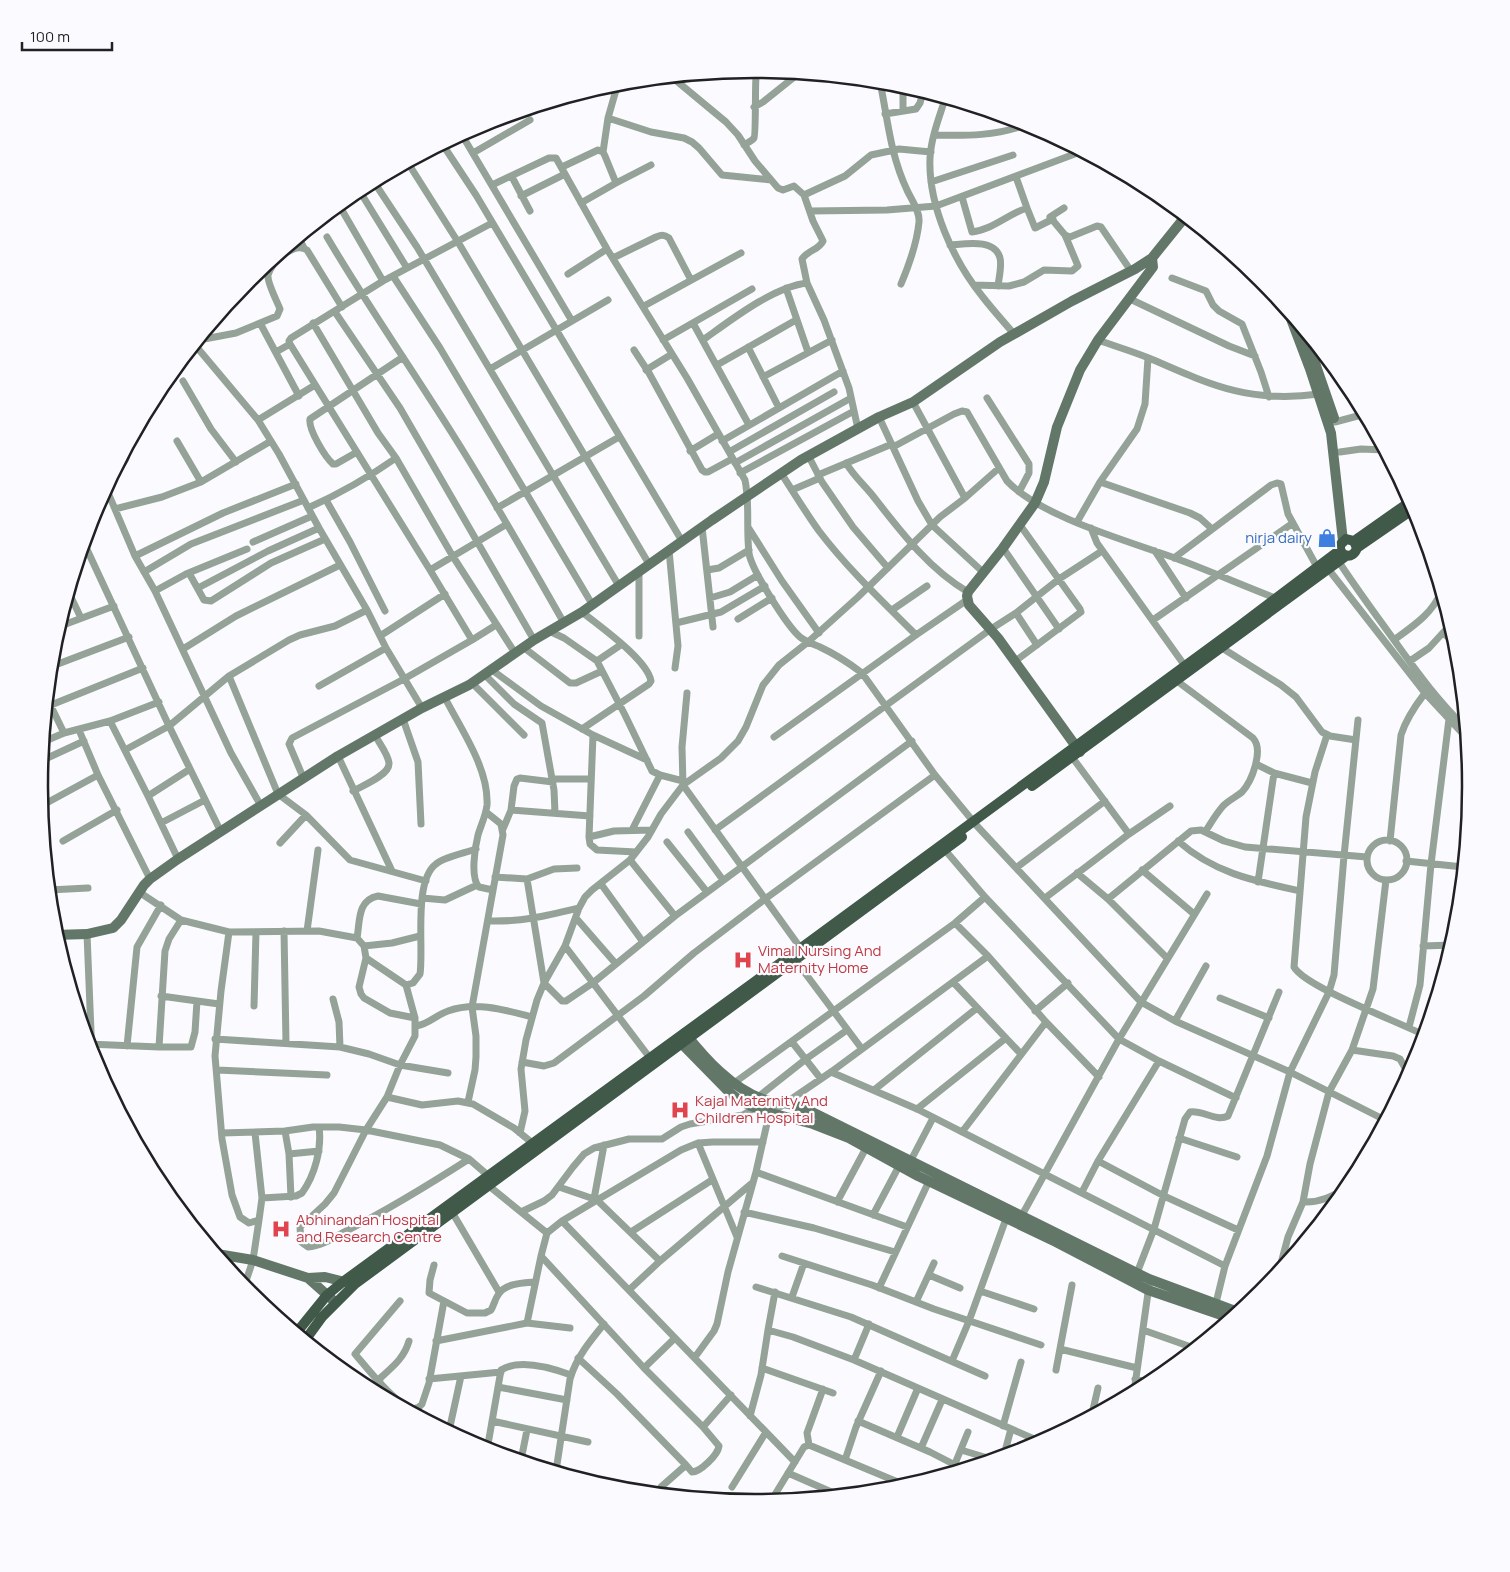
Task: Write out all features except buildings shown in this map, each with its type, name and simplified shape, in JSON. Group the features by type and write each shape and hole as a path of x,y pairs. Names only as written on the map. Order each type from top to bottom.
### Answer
{"main road":[{"path":"1076,751 1185,666 1281,600 1329,570 1347,548 1405,506"},
{"path":"301,1328 327,1295 344,1281 490,1181 1076,751 1177,681 1222,648 1318,567 1408,512"},
{"path":"537,1146 650,1058 683,1038 796,961 803,951 945,850 976,824"},
{"path":"309,1335 335,1302 354,1284 452,1212 490,1181"}],"street":[{"path":"744,145 755,137 754,107 756,78"},
{"path":"754,107 791,80"},
{"path":"679,83 726,122 780,190 794,186 804,196 813,221 824,242 808,252 802,259 807,283 832,340 843,371 858,429"},
{"path":"882,90 892,150 916,208 919,220 909,264 901,284"},
{"path":"615,92 608,118 603,152 616,183"},
{"path":"903,94 903,111"},
{"path":"886,114 916,108 921,99"},
{"path":"943,105 930,152 931,182 936,206 950,245 974,285 1014,334"},
{"path":"608,118 651,132 684,138 692,142 700,148 722,175 771,180"},
{"path":"473,153 530,120"},
{"path":"934,135 973,135 1015,128"},
{"path":"465,140 572,321"},
{"path":"446,149 476,196 682,541"},
{"path":"804,196 845,176 871,155 899,149 930,152"},
{"path":"522,196 594,151 603,152"},
{"path":"810,210 936,206 962,198 1074,154"},
{"path":"931,182 1013,155"},
{"path":"492,185 552,157 556,158 745,480 748,496 750,560 793,630 808,642 852,665 862,673 935,775 976,824 1141,1002 1175,1021 1290,1072 1380,1118"},
{"path":"582,203 651,165"},
{"path":"411,168 458,242 649,564"},
{"path":"512,177 530,211"},
{"path":"1016,177 1035,228 1053,219"},
{"path":"378,188 417,247 423,260 619,586"},
{"path":"363,197 407,268"},
{"path":"962,198 972,232 980,231 1015,212 1027,208"},
{"path":"974,285 1009,286 1024,282 1044,270 1072,271 1078,266 1065,235 1050,217 1064,208"},
{"path":"343,212 383,281"},
{"path":"64,935 88,934 106,930 117,925 150,879 178,859 338,756 422,708 472,683 534,640 582,612 702,527 809,456 879,417 913,402 1014,334 1152,258 1181,222"},
{"path":"472,640 328,407 289,340 313,323 335,312 383,281 492,223"},
{"path":"1065,235 1070,237 1097,226 1101,227 1131,271"},
{"path":"613,258 662,234 666,235 691,280"},
{"path":"327,238 361,295 403,357 507,524 564,623"},
{"path":"302,243 312,256 342,307"},
{"path":"950,245 979,244 990,246 997,252 1000,259 998,286"},
{"path":"294,250 304,248"},
{"path":"568,274 608,249"},
{"path":"644,306 741,253"},
{"path":"774,737 968,596 1035,503 1044,482 1057,427 1080,370 1098,340 1153,267 1152,258"},
{"path":"208,338 236,333 277,316 280,309 268,280 269,273"},
{"path":"393,276 440,348 592,604"},
{"path":"1172,278 1206,291 1219,311 1240,322 1255,356 1269,397"},
{"path":"703,340 755,305 786,288 807,283"},
{"path":"786,288 808,352"},
{"path":"663,340 752,289"},
{"path":"1130,299 1229,346 1255,356"},
{"path":"490,369 608,300"},
{"path":"335,312 400,408 534,640"},
{"path":"717,365 796,320"},
{"path":"260,323 299,396"},
{"path":"313,323 496,625 519,650 570,683 576,684 602,671"},
{"path":"693,323 749,425"},
{"path":"1295,330 1319,394 1331,433 1347,548 1394,640 1440,702 1459,720"},
{"path":"764,377 832,340"},
{"path":"1098,340 1148,358 1184,375 1216,387 1269,397 1296,397 1319,394"},
{"path":"276,352 290,344"},
{"path":"748,347 779,408"},
{"path":"1310,348 1335,422 1340,452 1347,548"},
{"path":"199,349 258,420 296,484 340,565 368,610 386,648 422,708"},
{"path":"634,350 697,464 705,472 732,458 834,392"},
{"path":"646,370 672,354"},
{"path":"357,452 333,464 327,458 309,423 310,418 403,357"},
{"path":"1077,522 1100,482 1137,429 1143,414 1148,358"},
{"path":"690,451 749,425 843,371"},
{"path":"183,381 211,429 236,462"},
{"path":"258,420 315,385"},
{"path":"732,458 851,398"},
{"path":"987,398 1029,464 1029,473 1018,492"},
{"path":"913,402 964,498"},
{"path":"740,473 854,411"},
{"path":"792,490 846,463 927,429 954,414 962,411 967,412 1007,481 1018,492 1035,503 1092,528 1219,574 1281,600"},
{"path":"1335,422 1358,416"},
{"path":"879,417 918,501 932,525 984,573"},
{"path":"497,508 586,458 619,437"},
{"path":"177,440 201,482"},
{"path":"114,509 162,497 201,482 271,442"},
{"path":"1340,452 1360,448 1377,449"},
{"path":"809,456 819,476 853,527 888,568"},
{"path":"308,508 342,493 372,476 396,458"},
{"path":"846,463 934,568 968,596 969,605 991,629 1076,751 1105,801 1129,834"},
{"path":"520,1133 525,1111 521,1069 532,1017 544,983 566,946 579,908 585,898 630,860 683,783 721,758 738,741 746,727 758,696 770,675 779,665 819,633 946,511 999,468"},
{"path":"782,473 819,531 868,587 916,635"},
{"path":"1100,482 1190,513 1200,518 1212,530"},
{"path":"1174,558 1277,483 1281,484 1283,489 1288,514 1318,567"},
{"path":"135,556 222,513 296,484"},
{"path":"109,497 135,556 155,591 231,753 261,806"},
{"path":"144,572 191,544 304,500"},
{"path":"326,500 385,611"},
{"path":"253,542 312,516"},
{"path":"1153,620 1293,523"},
{"path":"430,570 452,555 507,524"},
{"path":"1014,662 1080,612 1080,608 1020,525"},
{"path":"702,527 713,627"},
{"path":"748,527 782,581 819,633"},
{"path":"198,588 268,551 319,528"},
{"path":"1092,528 1093,535 1102,551 1185,666"},
{"path":"189,573 204,600 210,601 271,563 325,539"},
{"path":"1003,548 1060,629"},
{"path":"155,591 189,573 247,549"},
{"path":"669,550 678,646 675,668"},
{"path":"707,570 719,568 749,550"},
{"path":"88,551 169,726 221,832"},
{"path":"715,830 991,629 1016,613 1059,579 1102,551"},
{"path":"1155,551 1186,598"},
{"path":"183,649 236,616 340,565"},
{"path":"1329,570 1425,693 1460,731"},
{"path":"639,571 639,636"},
{"path":"710,598 730,592 758,575"},
{"path":"676,623 726,610 765,586"},
{"path":"892,610 927,586"},
{"path":"380,636 445,594"},
{"path":"738,619 772,598"},
{"path":"73,601 80,618"},
{"path":"1394,640 1418,623 1431,611 1437,601"},
{"path":"67,623 114,606"},
{"path":"125,750 169,726 229,676 294,637 331,628 368,610"},
{"path":"582,612 622,644 649,674 651,681 582,729"},
{"path":"1016,613 1037,645"},
{"path":"303,777 289,744 292,738 404,679 496,625"},
{"path":"549,631 564,638 597,661 652,770 660,775 683,783"},
{"path":"1410,661 1429,648 1443,632 1446,634"},
{"path":"59,664 129,637"},
{"path":"597,661 622,644"},
{"path":"319,686 386,648"},
{"path":"1222,648 1281,685 1296,697 1322,732 1327,735 1356,740"},
{"path":"53,699 143,668"},
{"path":"488,672 541,706 582,729 647,760"},
{"path":"488,672 514,704 542,723 555,799 555,813"},
{"path":"229,676 278,794 306,815 350,860 426,881"},
{"path":"1177,681 1253,738 1258,747 1256,764 1242,791 1227,802 1217,813 1205,832"},
{"path":"472,683 524,734"},
{"path":"687,692 682,738 683,783 803,951"},
{"path":"1390,841 1401,735 1413,709 1425,693"},
{"path":"445,698 482,771 487,797 486,812 478,834 476,849 474,868 477,885"},
{"path":"49,739 64,733 110,721 158,702"},
{"path":"52,708 64,733"},
{"path":"403,719 418,762 421,824"},
{"path":"1409,1027 1420,985 1449,719"},
{"path":"1215,1308 1225,1266 1267,1156 1290,1072 1329,992 1334,975 1358,720"},
{"path":"110,721 178,859"},
{"path":"79,730 98,775 150,879"},
{"path":"353,791 385,772 389,766 375,735"},
{"path":"593,735 590,844 597,850 636,852"},
{"path":"1327,735 1312,782 1306,816 1294,967 1300,976 1329,992 1418,1031"},
{"path":"49,757 84,741"},
{"path":"527,879 544,983 562,1000 566,1001 594,982 675,916 912,741"},
{"path":"338,756 392,871"},
{"path":"1256,764 1274,773 1312,782"},
{"path":"148,796 190,769"},
{"path":"1258,882 1274,773"},
{"path":"48,802 98,775"},
{"path":"632,830 644,802 660,775"},
{"path":"522,1062 544,1066 554,1063 644,996 694,953 765,899 935,775"},
{"path":"468,1102 476,1057 476,1036 472,1007 503,829 511,810 514,786 520,778 552,781 591,779"},
{"path":"161,823 205,800"},
{"path":"1016,868 1105,801"},
{"path":"1045,898 1129,834 1170,806"},
{"path":"63,840 117,810"},
{"path":"511,810 590,816"},
{"path":"486,812 501,824 503,829"},
{"path":"280,843 306,815"},
{"path":"589,837 614,831 652,830"},
{"path":"1108,899 1191,831 1201,830 1224,841 1246,846 1367,857"},
{"path":"688,832 723,880"},
{"path":"1384,840 1396,842 1404,850 1406,861 1402,873 1398,877 1386,880 1379,878 1369,870 1367,857 1373,846 1384,840"},
{"path":"667,842 708,892"},
{"path":"1178,842 1200,859 1239,876 1300,891"},
{"path":"406,985 413,983 420,974 422,901 430,870 438,862 476,849"},
{"path":"307,931 318,850"},
{"path":"945,850 985,897 1119,1039 1236,1098"},
{"path":"630,860 675,916"},
{"path":"1406,861 1457,866"},
{"path":"495,877 527,879 554,869 576,868"},
{"path":"1142,870 1194,914"},
{"path":"1078,873 1108,899 1167,958"},
{"path":"1283,1256 1288,1237 1303,1202 1310,1164 1329,1092 1352,1050 1376,979 1386,880"},
{"path":"601,884 643,942"},
{"path":"477,885 493,890"},
{"path":"357,938 361,908 372,897 422,901 445,900 477,885"},
{"path":"56,890 88,888"},
{"path":"139,892 181,920 229,932 330,932 357,938 364,946 366,958 359,987 361,994 364,998 390,1013 416,1022 430,1022 450,1010 472,1007 496,1008 532,1017"},
{"path":"1021,1217 1119,1039 1207,894"},
{"path":"734,1083 955,923 985,897"},
{"path":"127,1046 137,947 161,905"},
{"path":"488,921 534,919 579,908"},
{"path":"576,918 616,964"},
{"path":"159,1047 165,948 181,920"},
{"path":"955,923 988,956 1035,1011 1098,1077"},
{"path":"284,931 286,1043"},
{"path":"229,932 216,1039 222,1133 232,1194 240,1218 245,1222 254,1223 259,1220"},
{"path":"254,1006 256,932"},
{"path":"88,934 90,1026"},
{"path":"364,946 392,944 420,936"},
{"path":"1424,946 1444,945"},
{"path":"566,946 650,1058"},
{"path":"695,1357 717,1324 744,1212 771,1113 831,1072 988,956"},
{"path":"366,958 406,985 416,1022 415,1036 400,1065 387,1097 366,1130 330,1199 300,1227 301,1242 304,1245 313,1246 323,1243 429,1184 469,1159"},
{"path":"796,961 833,1013 862,1049"},
{"path":"1175,1021 1206,966"},
{"path":"953,982 1021,1054"},
{"path":"1035,1011 1068,983"},
{"path":"1137,1273 1154,1229 1185,1119 1190,1112 1222,1118 1226,1118 1231,1113 1279,992"},
{"path":"161,996 219,1004"},
{"path":"1220,998 1268,1018"},
{"path":"333,999 340,1022 340,1047"},
{"path":"96,1044 191,1047 195,1032 196,1001"},
{"path":"874,1090 977,1008"},
{"path":"962,1132 1046,1022"},
{"path":"521,1212 544,1201 559,1187 584,1154 594,1148 629,1139 662,1138 680,1127 690,1124 743,1116 806,1059 847,1030"},
{"path":"683,1038 771,1113 813,1124 849,1138 928,1181 1007,1215 1021,1217 1149,1279 1215,1308 1225,1314"},
{"path":"683,1038 727,1090 738,1099 785,1103 810,1111 910,1162 1148,1290 1229,1310"},
{"path":"917,1108 1006,1038"},
{"path":"216,1039 340,1047 369,1054 400,1065 448,1073"},
{"path":"792,1042 820,1079"},
{"path":"1352,1050 1393,1056 1400,1059 1404,1067"},
{"path":"1082,1192 1098,1161 1159,1060"},
{"path":"217,1070 327,1075"},
{"path":"831,1072 917,1108 933,1118 1225,1266"},
{"path":"387,1097 422,1105 468,1102 520,1133 537,1146"},
{"path":"910,1162 933,1118"},
{"path":"222,1133 285,1131 318,1127 366,1130 431,1142 469,1159 521,1212 547,1233"},
{"path":"262,1198 291,1197 300,1195 305,1190 319,1151 321,1139 318,1127"},
{"path":"285,1131 289,1154 291,1197"},
{"path":"247,1278 253,1260 262,1198 255,1132"},
{"path":"1179,1138 1237,1157"},
{"path":"527,1323 547,1233 562,1221 681,1150 698,1144 713,1142 763,1142"},
{"path":"698,1144 738,1237"},
{"path":"596,1199 604,1145"},
{"path":"836,1202 866,1148"},
{"path":"289,1154 319,1151"},
{"path":"1098,1161 1164,1196 1238,1230"},
{"path":"872,1214 899,1166"},
{"path":"756,1172 907,1227"},
{"path":"631,1232 712,1180"},
{"path":"879,1288 928,1181"},
{"path":"629,1290 660,1261 752,1183"},
{"path":"559,1187 596,1199 660,1261"},
{"path":"1303,1202 1314,1202 1330,1198"},
{"path":"452,1212 499,1292"},
{"path":"744,1212 814,1228 895,1252"},
{"path":"952,1361 969,1321 1007,1215"},
{"path":"562,1221 795,1462"},
{"path":"226,1256 253,1260 308,1278 325,1277 354,1284"},
{"path":"541,1256 644,1368 717,1442 719,1446 718,1453 696,1472 692,1472 617,1394 578,1358"},
{"path":"782,1256 1042,1345"},
{"path":"792,1297 804,1263"},
{"path":"916,1302 934,1264"},
{"path":"434,1265 428,1291 430,1295 467,1313 485,1313 493,1308 499,1292 504,1288 516,1284 535,1282"},
{"path":"928,1275 960,1288"},
{"path":"308,1278 335,1302"},
{"path":"1135,1383 1149,1279"},
{"path":"1056,1370 1072,1286"},
{"path":"756,1287 851,1316 985,1376"},
{"path":"980,1291 1034,1309"},
{"path":"750,1416 762,1368 775,1292"},
{"path":"390,1392 355,1354 400,1301"},
{"path":"417,1408 422,1404 429,1379 444,1301"},
{"path":"436,1341 527,1323 570,1328"},
{"path":"557,1465 571,1375 578,1358 604,1324"},
{"path":"854,1360 869,1324"},
{"path":"768,1330 793,1337 881,1371 942,1400 1031,1438"},
{"path":"1143,1330 1188,1346"},
{"path":"644,1368 675,1338"},
{"path":"377,1384 406,1351 409,1341"},
{"path":"1060,1349 1137,1368"},
{"path":"1004,1426 1021,1362"},
{"path":"429,1379 501,1372 507,1367 536,1366 553,1368 571,1375"},
{"path":"762,1368 833,1393"},
{"path":"845,1460 858,1421 881,1371"},
{"path":"488,1442 501,1372"},
{"path":"451,1425 461,1376"},
{"path":"498,1387 567,1400"},
{"path":"897,1438 918,1388"},
{"path":"1094,1407 1098,1388"},
{"path":"809,1445 807,1433 823,1389"},
{"path":"702,1427 732,1396"},
{"path":"922,1448 942,1400"},
{"path":"492,1421 588,1442"},
{"path":"858,1421 922,1448 950,1465"},
{"path":"1006,1447 1011,1429"},
{"path":"523,1454 527,1430"},
{"path":"732,1487 766,1432"},
{"path":"958,1463 968,1432"},
{"path":"809,1445 893,1480"},
{"path":"776,1493 804,1448 809,1445"},
{"path":"961,1450 981,1456"},
{"path":"661,1487 686,1465"},
{"path":"788,1473 825,1489"}],"place":[{"name":"nirja dairy","path":"1327,538"},
{"name":"Vimal Nursing And Maternity Home","path":"743,960"},
{"name":"Kajal Maternity And Children Hospital","path":"680,1110"},
{"name":"Abhinandan Hospital and Research Centre","path":"281,1229"}]}
